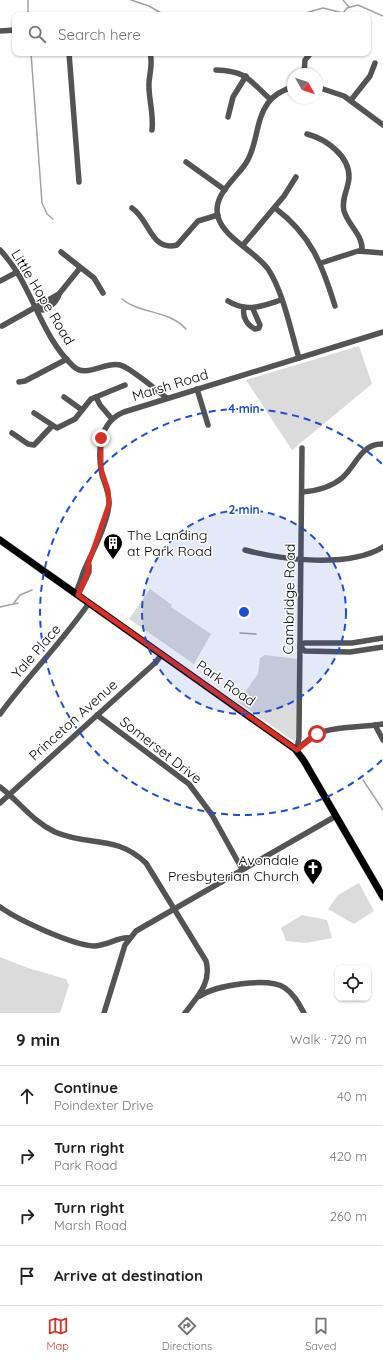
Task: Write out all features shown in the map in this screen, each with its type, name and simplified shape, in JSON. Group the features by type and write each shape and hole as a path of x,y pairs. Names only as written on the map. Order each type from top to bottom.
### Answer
{"main road":[{"name":"Park Road","path":"0,540 297,750 383,897"}],"street":[{"path":"0,31 12,30"},
{"path":"69,56 79,182"},
{"path":"151,56 152,64 149,93 152,130"},
{"path":"304,68 305,60 308,56"},
{"path":"351,100 370,76 375,63"},
{"path":"216,70 235,71 246,76 270,100"},
{"path":"228,116 233,97 246,76"},
{"path":"323,89 335,92 351,100 383,126"},
{"path":"287,90 270,100 262,114 254,146 248,159 219,199 218,215 223,227 268,269 277,286 299,358"},
{"path":"307,134 316,136 326,143 341,155 347,164 349,177 343,201 343,209 359,238 362,250"},
{"path":"186,162 225,190"},
{"path":"243,245 275,208 296,177"},
{"path":"132,208 142,216 153,238 158,243 166,246 177,245 198,221 218,215"},
{"path":"275,208 303,234 321,263 334,306"},
{"name":"Little Hope Road","path":"0,250 17,272 51,336 76,369 83,371 112,365 124,366 167,398"},
{"path":"321,263 362,250 383,253"},
{"path":"61,252 94,278 103,293"},
{"path":"2,326 36,308 43,310 54,303 58,300 59,294 80,268"},
{"path":"0,281 17,272"},
{"path":"228,301 244,308 253,309 281,300"},
{"path":"244,308 242,313 245,320 255,329 259,328 260,325 253,309"},
{"name":"Marsh Road","path":"112,419 124,412 167,398 383,332"},
{"path":"19,382 25,381 67,359"},
{"path":"34,413 57,428 73,420 91,399 125,385"},
{"path":"197,389 208,424"},
{"path":"64,397 82,410"},
{"path":"77,594 109,504 108,490 101,469 100,447 104,431 112,419 100,405 96,397"},
{"path":"12,433 28,444 34,445 52,426"},
{"path":"302,492 319,490 334,484 350,470 366,449 373,445 383,444"},
{"name":"Cambridge Road","path":"297,750 299,737 302,559 302,448"},
{"path":"245,550 273,557 302,559 352,558 371,554 383,547"},
{"name":"Yale Place","path":"0,714 23,683 65,638 89,603"},
{"path":"383,638 352,643 304,643 300,647 305,651 350,652 383,647"},
{"name":"Princeton Avenue","path":"0,803 162,654"},
{"name":"Somerset Drive","path":"97,715 189,784 212,815 242,868"},
{"path":"297,750 310,739 326,730 383,724"},
{"path":"375,725 383,740"},
{"path":"0,787 10,794 34,818 54,831 79,840 117,844 133,852 151,869 206,961 208,968 207,979 197,998 186,1013"},
{"path":"104,1013 125,945 136,931 242,868 336,816"},
{"path":"0,907 28,924 86,945 101,945 126,937 129,938"},
{"path":"197,998 214,989 270,983 279,985 290,992 304,1013"}],"shaded area":[{"path":"359,346 372,384 292,450 246,380"},
{"path":"150,589 172,605 171,607 211,634 194,664 129,619"},
{"path":"265,655 297,659 297,736 294,741 238,702 258,674 260,658"},
{"path":"359,883 374,911 354,924 328,909 338,895"},
{"path":"302,915 327,920 332,938 306,943 286,941 281,928"},
{"path":"0,957 28,968 66,979 69,985 60,1013 0,1013"}],"waterway":[{"path":"28,0 28,12"},
{"path":"131,0 149,6 159,12"},
{"path":"343,0 349,7"},
{"path":"344,12 347,8 358,5 383,16"},
{"path":"309,12 323,8 339,12"},
{"path":"31,56 42,203 47,214 53,219"},
{"path":"122,299 129,304 171,318 186,329"},
{"path":"14,603 20,595 32,590"},
{"path":"0,607 18,603"},
{"path":"240,633 256,634"},
{"path":"363,780 383,810"}],"place":[{"name":"The Landing at Park Road","path":"113,560"},
{"name":"Avondale Presbyterian Church","path":"313,885"}],"route":[{"path":"101,438 101,469 108,490 109,504 88,565 88,572 78,595 297,750 305,742 317,734"}]}
